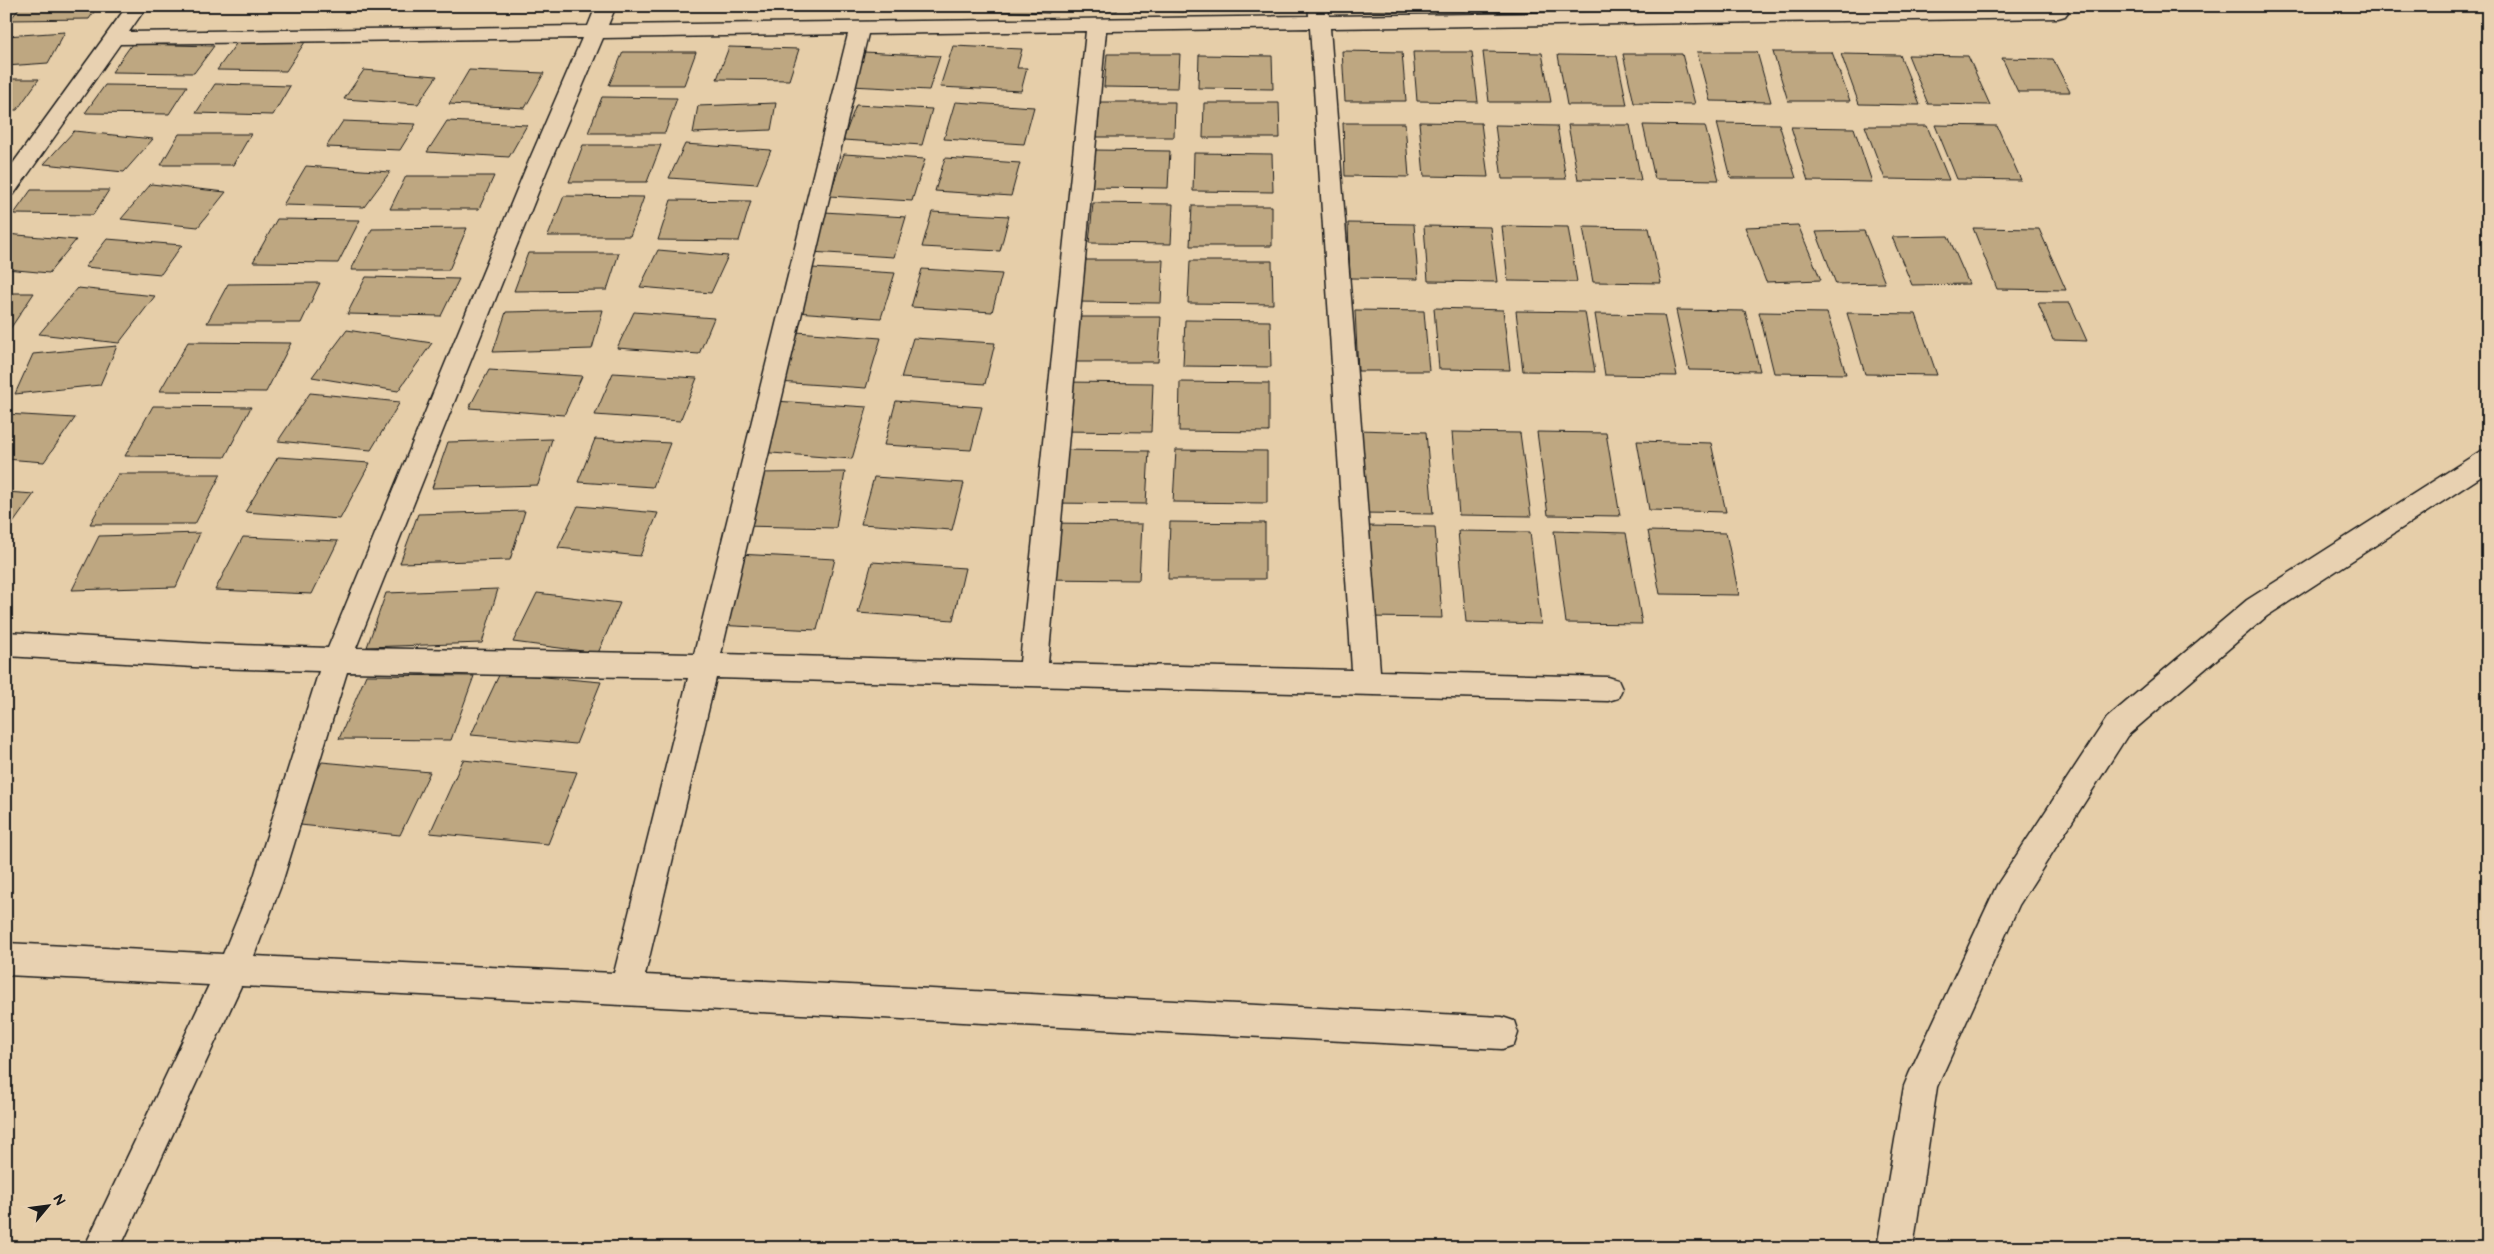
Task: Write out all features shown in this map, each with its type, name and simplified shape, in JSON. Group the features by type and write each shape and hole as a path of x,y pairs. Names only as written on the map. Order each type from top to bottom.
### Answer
{"street":[{"path":"6,189 137,6"},
{"path":"115,38 601,18 860,27 1097,24 1320,14 2058,12 2053,6"},
{"path":"1320,14 1367,683"},
{"path":"102,1248 232,970 267,883 337,660 536,170 601,18"},
{"path":"1033,676 1097,24"},
{"path":"626,989 860,27"},
{"path":"1895,1248 1921,1086 2008,895 2118,727 2257,608 2488,459"},
{"path":"6,644 211,656 337,660 704,666 1608,690"},
{"path":"6,959 1502,1033"}],"building":[{"path":"21,6 98,6 89,19 10,20"},
{"path":"852,6 907,6 906,9"},
{"path":"922,6 978,6 977,11 921,9"},
{"path":"995,6 1050,6 1049,13 994,11"},
{"path":"1062,6 1118,6 1117,11 1061,9"},
{"path":"1129,6 1185,6 1184,12 1129,10"},
{"path":"1202,6 1258,6 1258,10 1202,8"},
{"path":"1340,6 1397,6 1397,11 1340,10"},
{"path":"1408,6 1464,6 1465,11 1408,10"},
{"path":"1474,6 1531,6 1532,12 1475,11"},
{"path":"1546,6 1594,6 1595,15 1547,14"},
{"path":"1629,6 1676,6 1679,15 1631,15"},
{"path":"1699,6 1746,6 1749,15 1701,15"},
{"path":"1762,6 1821,6 1823,13 1763,12"},
{"path":"1846,6 1891,6 1891,8 1847,8"},
{"path":"1908,6 1971,6 1972,9 1911,12"},
{"path":"65,32 48,63 6,66 6,36"},
{"path":"238,41 305,42 286,71 217,70"},
{"path":"132,44 214,46 194,73 112,72"},
{"path":"953,46 1022,49 1017,68 1027,68 1021,91 940,87"},
{"path":"729,47 799,49 789,80 717,79"},
{"path":"1342,51 1402,52 1406,101 1345,101"},
{"path":"623,52 696,52 684,85 609,85"},
{"path":"864,52 940,56 929,90 851,86"},
{"path":"1413,52 1472,52 1478,102 1417,101"},
{"path":"1483,52 1542,53 1551,102 1489,102"},
{"path":"1697,52 1757,52 1771,102 1710,101"},
{"path":"1773,52 1832,52 1850,101 1788,101"},
{"path":"1107,54 1180,54 1178,88 1104,87"},
{"path":"1623,54 1682,54 1695,104 1634,103"},
{"path":"1841,54 1900,55 1920,105 1859,104"},
{"path":"1199,55 1272,56 1273,89 1198,88"},
{"path":"1558,55 1617,56 1627,105 1567,105"},
{"path":"1908,55 1968,56 1990,105 1928,104"},
{"path":"2002,58 2053,59 2070,92 2018,92"},
{"path":"364,70 437,76 418,104 344,99"},
{"path":"469,70 544,73 525,108 449,104"},
{"path":"6,79 39,79 17,110 6,110"},
{"path":"215,84 290,86 273,115 196,113"},
{"path":"105,85 187,86 169,114 85,113"},
{"path":"602,97 677,98 665,133 588,133"},
{"path":"955,102 1034,107 1024,144 944,139"},
{"path":"1100,102 1175,102 1174,137 1097,137"},
{"path":"776,103 771,130 693,133 698,106"},
{"path":"1204,103 1279,103 1280,138 1203,138"},
{"path":"856,105 932,109 922,145 843,140"},
{"path":"343,121 416,124 400,150 326,147"},
{"path":"447,121 527,125 509,157 427,152"},
{"path":"1419,122 1481,123 1488,177 1424,176"},
{"path":"1343,123 1405,123 1409,177 1345,176"},
{"path":"1717,123 1779,124 1796,178 1731,178"},
{"path":"1495,125 1557,126 1566,179 1502,179"},
{"path":"1568,125 1630,125 1641,180 1578,179"},
{"path":"1643,125 1705,126 1719,180 1655,179"},
{"path":"1935,125 1997,126 2021,180 1957,179"},
{"path":"1865,126 1927,126 1949,180 1885,179"},
{"path":"1791,127 1854,128 1872,182 1808,181"},
{"path":"74,131 153,139 124,172 44,164"},
{"path":"179,134 251,134 233,165 161,165"},
{"path":"685,144 771,150 757,184 669,178"},
{"path":"583,145 661,145 647,182 569,182"},
{"path":"1093,150 1170,151 1168,188 1089,187"},
{"path":"1194,153 1272,154 1273,192 1193,191"},
{"path":"844,154 925,159 912,201 829,196"},
{"path":"945,158 1020,163 1011,196 935,191"},
{"path":"306,166 390,172 364,207 283,205"},
{"path":"406,176 494,176 479,209 390,209"},
{"path":"151,184 226,192 198,227 121,219"},
{"path":"31,190 109,190 93,215 14,214"},
{"path":"564,196 644,197 630,236 548,236"},
{"path":"671,200 751,201 739,241 658,240"},
{"path":"1093,203 1173,204 1171,244 1089,243"},
{"path":"1192,206 1272,206 1272,246 1190,246"},
{"path":"824,212 906,217 894,257 810,252"},
{"path":"932,212 1009,216 1000,251 922,247"},
{"path":"277,219 360,220 338,263 253,262"},
{"path":"1348,223 1414,224 1418,279 1350,278"},
{"path":"1798,225 1821,280 1766,282 1745,227"},
{"path":"1424,226 1490,227 1497,282 1428,281"},
{"path":"1502,226 1568,227 1577,282 1508,281"},
{"path":"1583,227 1649,228 1661,283 1593,282"},
{"path":"467,228 449,270 351,270 372,229"},
{"path":"1973,228 2039,229 2066,290 1997,289"},
{"path":"1864,231 1885,283 1836,284 1816,232"},
{"path":"6,234 76,240 49,273 6,269"},
{"path":"1948,236 1969,284 1912,285 1892,237"},
{"path":"107,239 182,245 161,274 85,267"},
{"path":"658,250 728,256 711,293 640,287"},
{"path":"528,253 619,253 607,290 514,291"},
{"path":"1081,260 1163,260 1161,303 1076,302"},
{"path":"1190,261 1272,261 1273,304 1188,303"},
{"path":"812,268 895,273 881,318 796,312"},
{"path":"922,269 1002,274 992,312 911,307"},
{"path":"366,277 459,279 441,316 347,314"},
{"path":"320,283 301,323 207,323 228,284"},
{"path":"78,288 155,296 119,343 39,334"},
{"path":"6,293 34,293 10,329 6,329"},
{"path":"2038,303 2070,303 2087,341 2053,340"},
{"path":"1434,308 1503,310 1510,370 1439,369"},
{"path":"603,310 592,349 493,352 506,312"},
{"path":"1355,310 1424,311 1429,371 1358,371"},
{"path":"1676,310 1745,311 1760,371 1689,370"},
{"path":"1516,311 1585,312 1595,372 1523,371"},
{"path":"634,312 714,318 699,354 617,348"},
{"path":"1759,312 1827,313 1846,374 1774,373"},
{"path":"1847,313 1916,314 1937,375 1865,374"},
{"path":"1595,314 1664,315 1677,376 1605,375"},
{"path":"1075,317 1161,317 1158,362 1071,362"},
{"path":"1185,320 1270,321 1271,367 1183,366"},
{"path":"347,330 432,343 398,391 312,377"},
{"path":"796,332 881,338 866,388 778,382"},
{"path":"913,338 995,343 985,384 901,378"},
{"path":"188,342 291,343 266,392 160,391"},
{"path":"117,346 100,385 15,394 33,354"},
{"path":"489,370 582,376 564,415 469,408"},
{"path":"613,373 697,378 680,421 595,415"},
{"path":"1065,382 1153,383 1151,432 1060,431"},
{"path":"1180,382 1269,383 1269,432 1179,431"},
{"path":"310,393 400,402 371,450 278,441"},
{"path":"775,401 867,407 852,459 758,452"},
{"path":"896,401 982,407 971,450 884,445"},
{"path":"153,406 251,407 225,457 125,456"},
{"path":"6,414 75,418 44,462 6,459"},
{"path":"1358,430 1426,432 1433,514 1362,513"},
{"path":"1452,432 1520,433 1531,516 1459,515"},
{"path":"1537,432 1606,433 1620,516 1548,515"},
{"path":"552,439 538,485 432,488 448,442"},
{"path":"595,439 670,443 653,487 578,482"},
{"path":"1637,441 1711,443 1726,512 1649,510"},
{"path":"1058,450 1149,451 1146,504 1052,503"},
{"path":"1176,450 1267,451 1267,503 1173,502"},
{"path":"278,457 370,463 340,519 245,512"},
{"path":"845,472 836,528 741,526 754,473"},
{"path":"118,474 221,474 195,524 90,524"},
{"path":"874,477 964,483 952,530 861,524"},
{"path":"6,492 34,494 6,533"},
{"path":"578,506 658,513 640,556 558,548"},
{"path":"525,511 510,560 400,563 418,514"},
{"path":"1170,522 1265,523 1265,579 1168,579"},
{"path":"1047,523 1142,524 1139,580 1041,579"},
{"path":"1364,526 1435,527 1442,618 1368,617"},
{"path":"1458,531 1530,532 1541,624 1466,622"},
{"path":"1554,531 1626,533 1642,624 1566,623"},
{"path":"1648,531 1726,533 1739,595 1660,594"},
{"path":"200,533 176,587 72,590 99,536"},
{"path":"243,537 338,541 312,594 215,590"},
{"path":"737,554 835,559 817,630 715,625"},
{"path":"872,562 965,568 953,620 858,613"},
{"path":"498,589 482,643 367,647 386,593"},
{"path":"537,593 620,603 598,653 513,642"},
{"path":"500,673 601,682 576,744 471,735"},
{"path":"366,675 474,676 451,740 339,739"},
{"path":"463,760 577,772 548,844 430,833"},
{"path":"322,762 430,772 400,835 290,824"}]}
